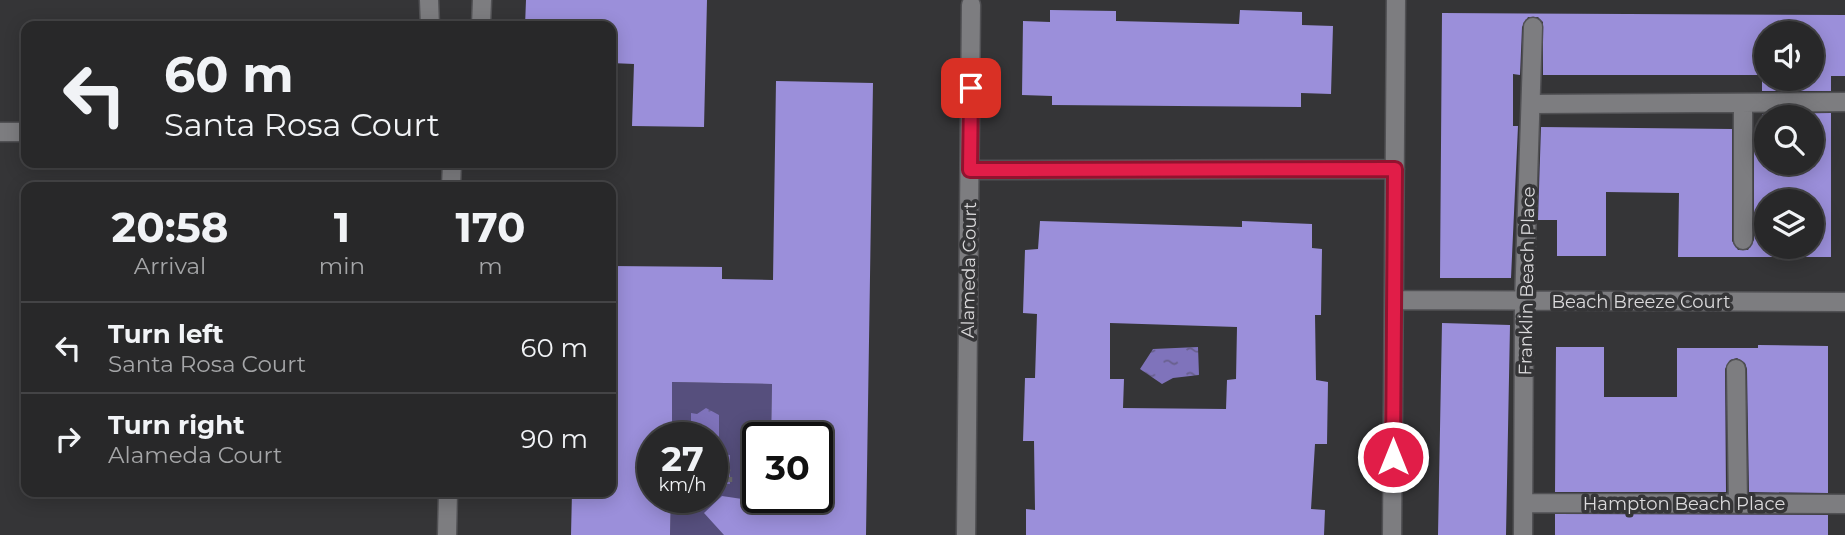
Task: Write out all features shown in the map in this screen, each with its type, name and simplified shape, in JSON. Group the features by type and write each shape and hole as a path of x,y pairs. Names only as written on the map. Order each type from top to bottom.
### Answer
{"street":[{"path":"429,0 430,21"},
{"path":"481,21 482,0"},
{"path":"1392,535 1396,0"},
{"name":"Alameda Court","path":"966,535 971,5"},
{"name":"Franklin Beach Place","path":"1523,535 1524,302 1533,27"},
{"path":"1532,104 1845,102"},
{"path":"1743,103 1743,240"},
{"path":"0,132 21,132"},
{"path":"970,170 1395,169"},
{"name":"Beach Breeze Court","path":"1394,300 1845,302"},
{"path":"1737,369 1738,503"},
{"path":"447,535 448,497"},
{"name":"Hampton Beach Place","path":"1524,503 1845,504"}],"shaded area":[{"path":"672,382 772,384 771,422 742,422 742,513 770,513 769,535 670,535 671,513 728,513 728,422 672,422"}],"water":[{"path":"1198,347 1199,375 1173,378 1162,384 1140,369 1153,349"},
{"path":"706,408 719,415 719,422 691,422 691,413 697,414"},
{"path":"728,455 730,455 728,484"}],"building":[{"path":"526,0 707,0 704,127 632,126 634,64 616,63 616,21 525,21"},
{"path":"1050,10 1116,11 1116,21 1239,24 1240,10 1302,12 1302,25 1333,26 1331,94 1301,93 1301,107 1052,105 1052,96 1022,95 1023,21 1050,22"},
{"path":"1442,13 1845,15 1845,76 1831,76 1831,91 1824,91 1824,21 1754,21 1754,75 1543,75 1543,22 1538,17 1528,17 1522,27 1520,75 1513,74 1513,126 1518,126 1511,278 1440,278"},
{"path":"776,81 873,83 866,535 724,535 704,513 728,513 728,497 742,499 742,513 833,513 833,422 771,422 772,384 672,382 672,422 637,422 637,513 671,513 670,535 571,535 572,497 616,497 616,266 722,267 722,279 773,280"},
{"path":"1824,113 1831,113 1831,257 1824,257 1824,189 1754,189 1754,175 1824,175"},
{"path":"1541,127 1732,129 1732,241 1738,250 1748,250 1754,240 1754,257 1678,257 1679,193 1606,192 1606,256 1557,256 1557,220 1538,220"},
{"path":"1040,221 1242,227 1242,221 1312,224 1312,248 1322,249 1321,315 1315,315 1316,380 1328,382 1327,444 1315,444 1311,509 1325,510 1324,535 1026,535 1026,509 1035,510 1034,441 1023,441 1025,378 1035,378 1037,314 1023,313 1025,250 1038,249","holes":["1110,323 1237,327 1236,379 1227,380 1226,409 1123,408 1124,379 1110,379"]},
{"path":"1442,323 1510,325 1506,535 1438,535"},
{"path":"1758,345 1828,346 1828,493 1749,492 1747,369 1745,363 1737,358 1730,360 1725,369 1726,492 1555,492 1556,347 1604,347 1604,397 1677,397 1677,348 1758,348"},
{"path":"1555,514 1828,515 1828,535 1555,535"}],"route":[{"path":"971,88 970,170 1395,169 1393,457"}]}
